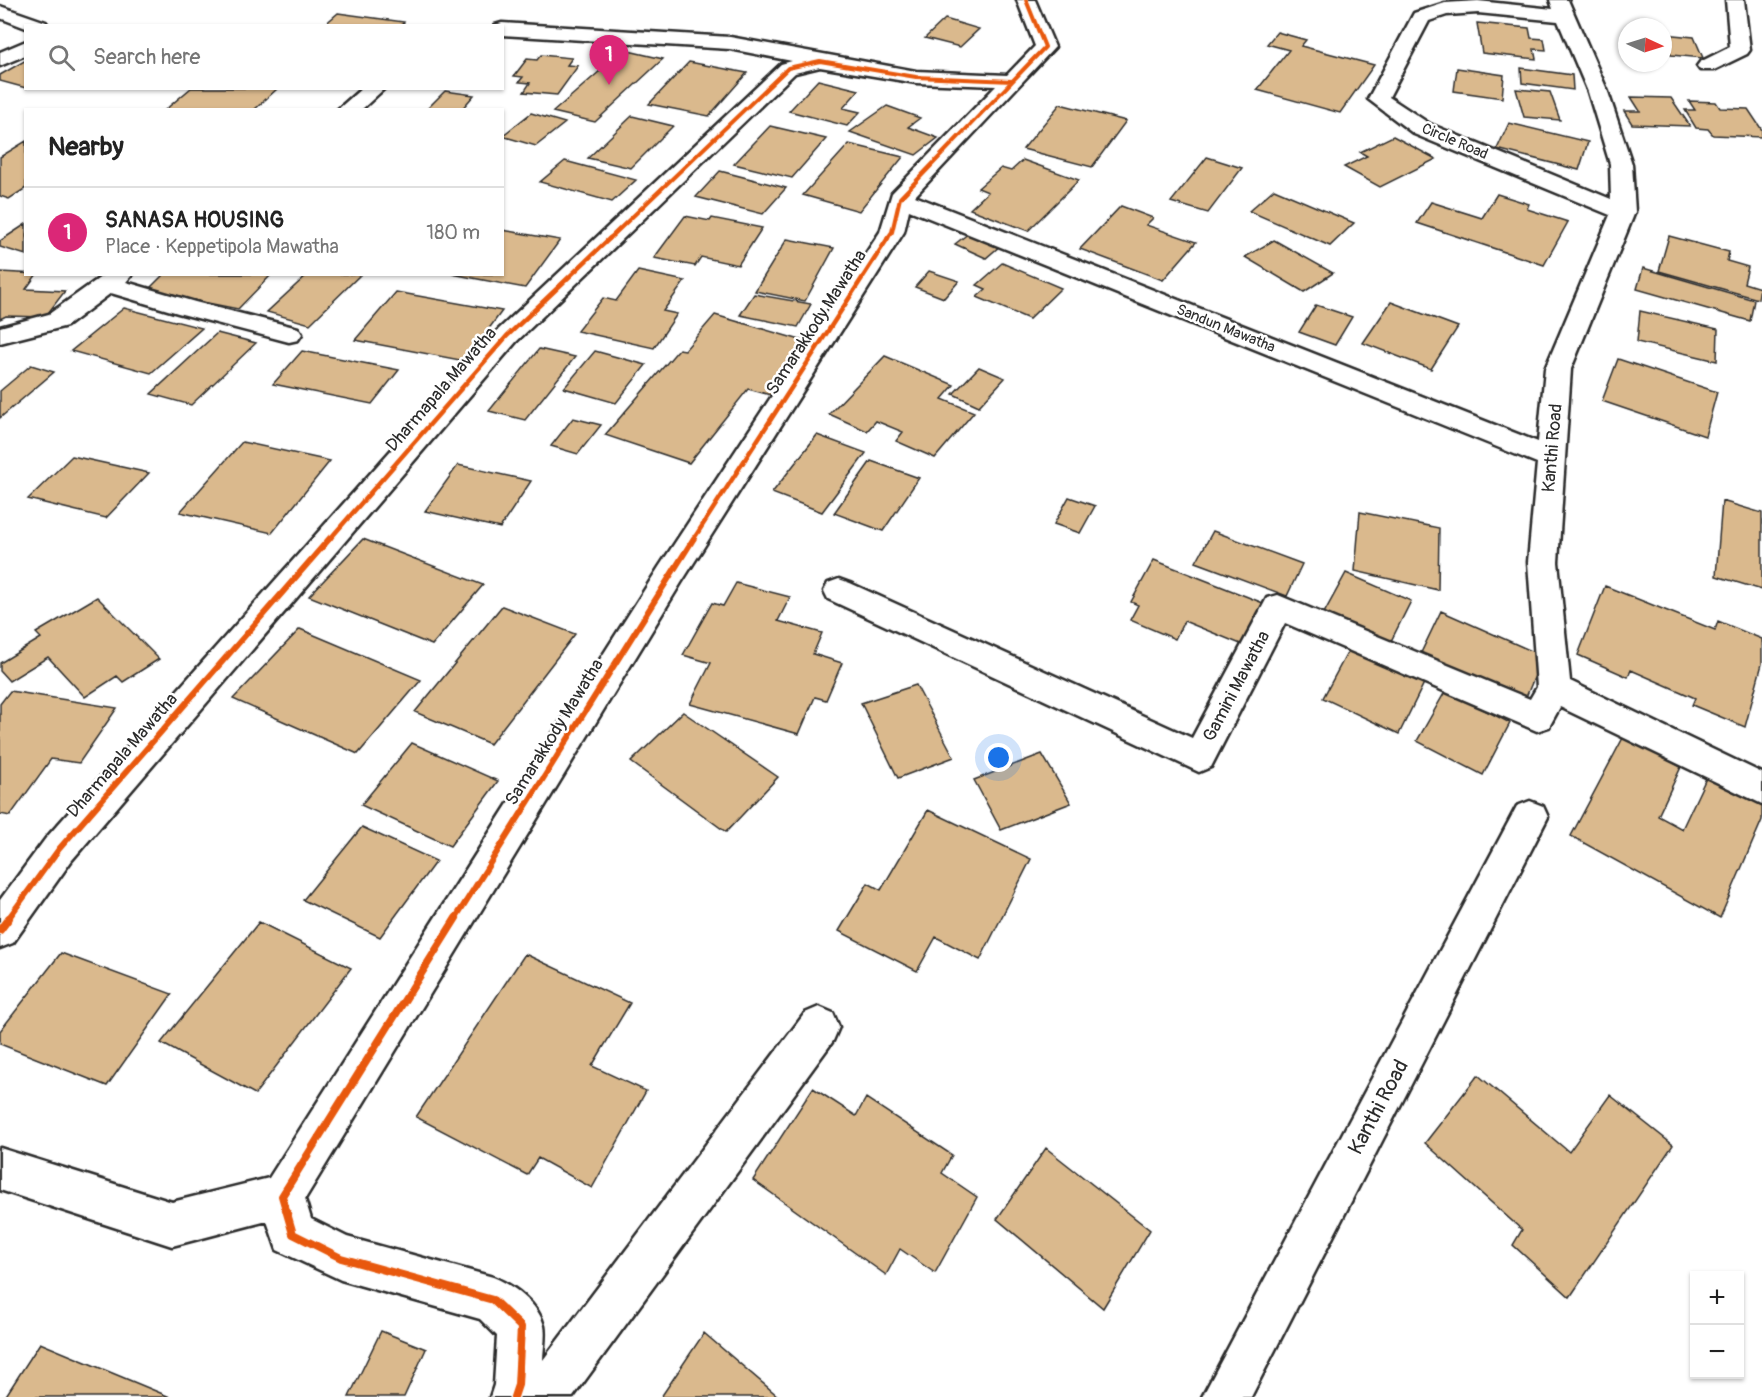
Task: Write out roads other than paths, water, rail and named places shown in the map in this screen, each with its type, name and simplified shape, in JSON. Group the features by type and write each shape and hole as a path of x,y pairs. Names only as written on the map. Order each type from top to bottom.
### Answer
{"street":[{"path":"900,198 1045,47 1026,0"},
{"path":"1707,66 1740,50 1735,0"},
{"name":"Kanthi Road","path":"1554,689 1543,562 1558,369 1623,212 1621,164 1598,92 1562,8"},
{"name":"Circle Road","path":"1562,8 1445,9 1421,17 1378,99 1422,129 1623,212"},
{"path":"0,12 33,24"},
{"path":"504,29 730,43 820,61"},
{"path":"0,60 24,48"},
{"name":"Dharmapala Mawatha","path":"0,930 59,849 507,336 788,68 820,61 916,77 1012,81"},
{"path":"350,108 372,90"},
{"name":"Sandun Mawatha","path":"900,198 1551,458"},
{"name":"Samarakkody Mawatha","path":"282,1196 670,575 892,232 900,198"},
{"path":"0,335 58,320 115,279 186,308 289,334"},
{"name":"Gamini Mawatha","path":"839,591 1199,757 1278,607 1538,717 1554,689"},
{"path":"1554,689 1762,789"},
{"name":"Kanthi Road","path":"1226,1397 1530,817"},
{"path":"544,1397 819,1027"},
{"path":"0,1169 172,1224 282,1196 293,1234 341,1258 493,1300 522,1327 518,1385 514,1397"}],"place":[{"name":"SANASA HOUSING","path":"609,85"}]}
